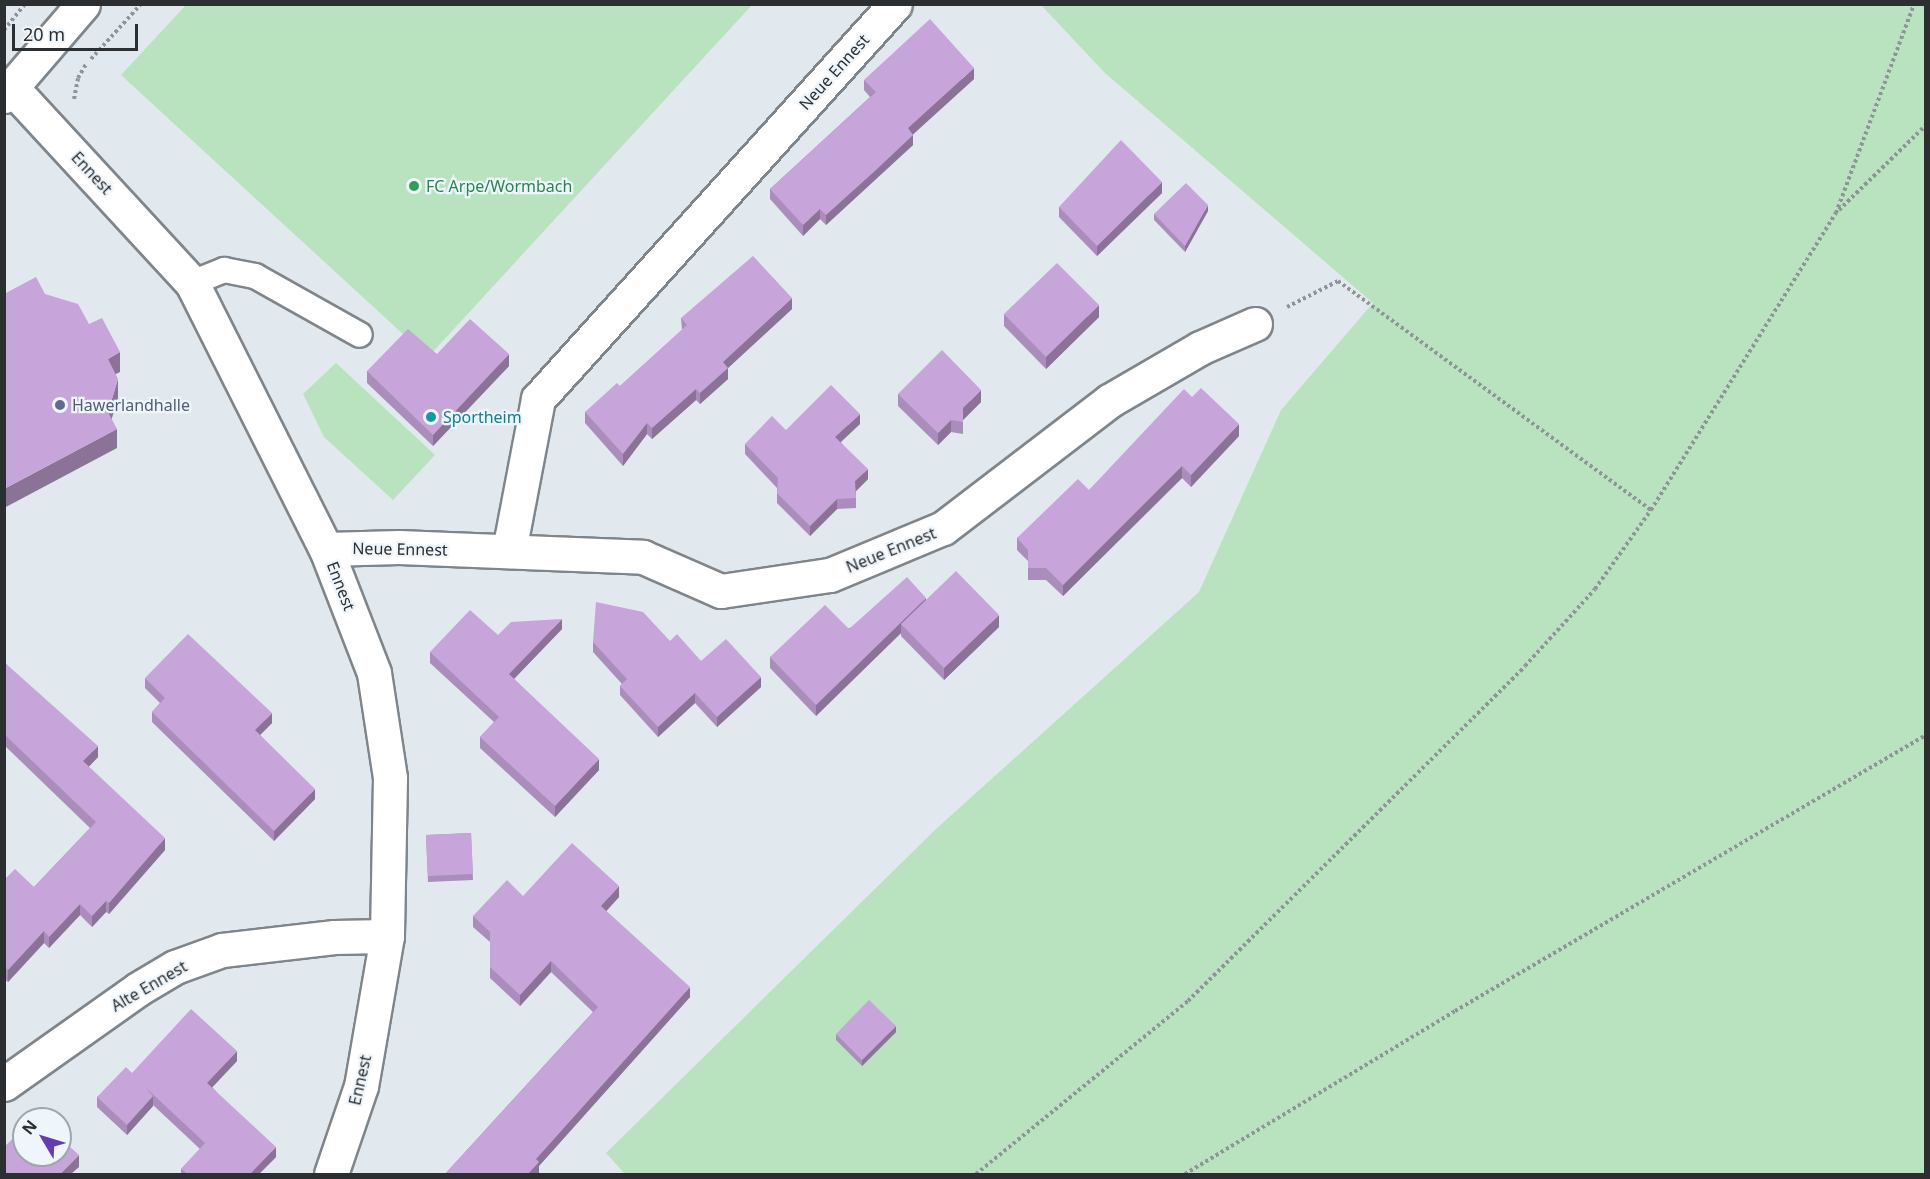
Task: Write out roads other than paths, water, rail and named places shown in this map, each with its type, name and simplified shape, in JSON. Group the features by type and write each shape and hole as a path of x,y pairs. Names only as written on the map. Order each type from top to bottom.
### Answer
{"street":[{"path":"8,92 84,4"},
{"name":"Neue Ennest","path":"509,551 538,399 895,4"},
{"name":"Ennest","path":"8,92 73,152 192,283 326,549 374,673 390,778 387,936 361,1086 331,1174"},
{"name":"Neue Ennest","path":"326,549 509,551 643,557 721,591 830,575 943,528 1108,401 1200,348 1255,324"},
{"name":"Alte Ennest","path":"4,1084 138,989 175,968 222,950 334,937 387,936"}],"lane":[{"path":"192,283 224,270 255,276 360,335"}],"place":[{"name":"FC Arpe/Wormbach","path":"414,186"},
{"name":"Hawerlandhalle","path":"60,405"},
{"name":"Sportheim","path":"431,417"}]}
